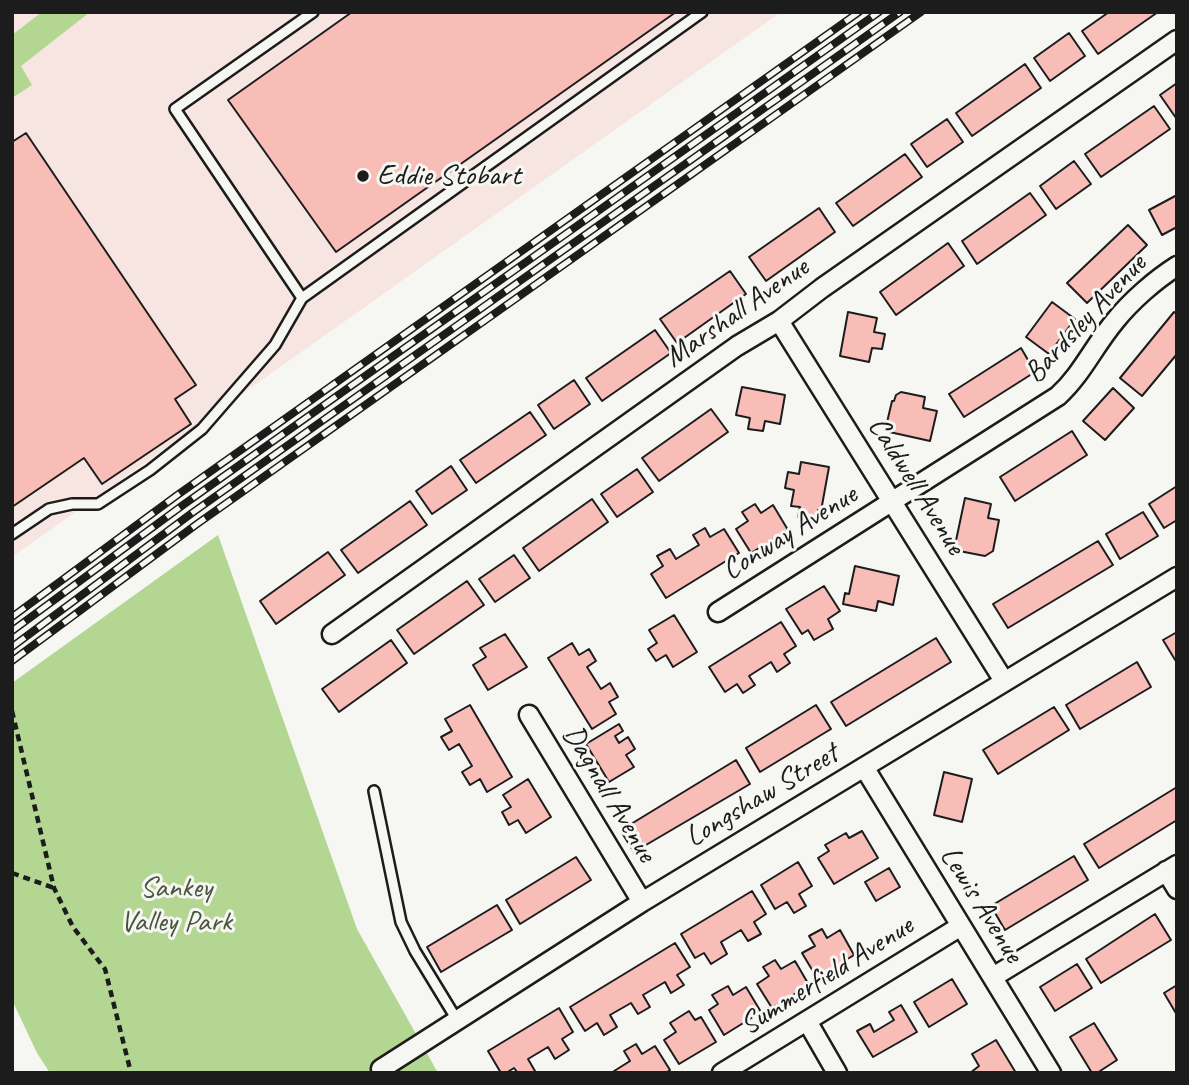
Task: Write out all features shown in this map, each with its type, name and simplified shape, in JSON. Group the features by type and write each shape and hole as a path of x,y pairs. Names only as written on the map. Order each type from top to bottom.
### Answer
{"street":[{"name":"Marshall Avenue","path":"332,634 737,346 779,321 822,288 1177,40"},
{"name":"Bardsley Avenue","path":"893,501 1058,397 1074,382 1115,321 1157,280 1177,265"},
{"name":"Caldwell Avenue","path":"779,321 1004,681"},
{"name":"Conway Avenue","path":"718,612 893,501"},
{"name":"Longshaw Street","path":"381,1069 642,902 1177,577"},
{"name":"Dagnall Avenue","path":"529,715 642,902"},
{"name":"Lewis Avenue","path":"864,767 1051,1073"},
{"path":"993,977 1172,868 1177,889"},
{"name":"Summerfield Avenue","path":"722,1073 961,926"},
{"path":"807,1021 837,1073"}],"lane":[{"path":"302,298 175,109 313,12"},
{"path":"12,534 49,509 72,504 98,504 150,470 202,429 275,345 302,298 702,12"},
{"path":"374,791 401,922 415,951 457,1020"}],"path":[{"path":"12,711 54,888 74,927 105,969 131,1073"},
{"path":"12,873 54,888"}],"shaded area":[{"path":"12,12 781,12 12,557"}],"green space":[{"path":"42,12 90,12 21,66 32,85 12,98 12,35"},
{"name":"Sankey Valley Park","path":"218,535 357,929 438,1073 50,1073 37,1053 12,1000 12,683"}],"building":[{"name":"Eddie Stobart","path":"352,12 676,12 336,252 228,100"},
{"path":"1109,12 1158,12 1098,54 1082,31"},
{"path":"1069,33 1085,56 1050,81 1034,58"},
{"path":"1025,64 1041,88 972,136 956,113"},
{"path":"1177,83 1177,118 1176,118 1160,95"},
{"path":"1154,106 1170,129 1101,177 1085,154"},
{"path":"947,119 963,142 927,167 911,144"},
{"path":"26,133 196,385 175,399 191,424 102,484 84,458 12,507 12,142"},
{"path":"905,154 922,177 853,226 836,203"},
{"path":"1074,161 1091,184 1056,209 1040,186"},
{"path":"1030,193 1046,215 977,264 962,241"},
{"path":"1177,195 1177,227 1162,235 1149,210"},
{"path":"819,208 835,232 766,281 749,257"},
{"path":"1128,225 1147,245 1087,303 1067,283"},
{"path":"948,243 964,266 896,315 880,292"},
{"path":"730,271 746,294 677,343 660,319"},
{"path":"1052,302 1075,319 1049,354 1026,337"},
{"path":"848,312 877,318 874,332 885,334 882,349 872,348 869,362 840,356"},
{"path":"1174,312 1177,314 1177,354 1142,396 1120,378"},
{"path":"655,330 671,353 602,401 586,378"},
{"path":"1021,348 1035,372 964,417 949,394"},
{"path":"574,380 590,404 554,429 538,405"},
{"path":"742,387 785,395 780,424 765,421 763,431 748,429 750,418 736,415"},
{"path":"1113,388 1134,408 1105,440 1083,421"},
{"path":"901,392 925,397 923,408 937,411 930,441 885,431 892,401"},
{"path":"711,409 728,432 659,481 642,458"},
{"path":"530,412 546,435 476,483 460,460"},
{"path":"1072,431 1087,455 1015,501 1000,477"},
{"path":"801,462 829,467 821,511 818,510 816,521 798,517 800,507 791,506 794,490 785,488 788,472 799,474"},
{"path":"451,466 467,490 432,514 416,491"},
{"path":"637,469 653,492 617,517 601,494"},
{"path":"1177,486 1177,520 1164,528 1149,504"},
{"path":"965,498 991,504 988,518 999,520 993,551 985,556 954,550"},
{"path":"592,499 608,522 539,571 523,548"},
{"path":"410,501 427,525 358,573 341,550"},
{"path":"755,504 761,513 773,505 788,530 751,553 736,529 748,521 742,512"},
{"path":"1143,512 1158,536 1120,559 1106,534"},
{"path":"705,528 710,537 724,529 739,553 666,598 651,574 663,566 657,556 670,549 676,559 699,545 693,535"},
{"path":"1098,541 1113,565 1008,628 993,604"},
{"path":"328,552 345,575 276,624 260,601"},
{"path":"514,555 530,578 495,602 479,579"},
{"path":"855,566 899,576 893,605 878,601 876,611 843,604 845,593 849,594"},
{"path":"467,581 484,605 414,654 397,630"},
{"path":"824,586 840,611 828,619 833,629 814,640 808,630 802,634 786,609"},
{"path":"674,615 697,652 673,667 666,655 656,661 648,649 657,643 649,630"},
{"path":"781,622 796,646 784,654 790,663 777,672 771,662 749,676 755,685 743,693 737,684 725,692 709,667"},
{"path":"1177,632 1177,663 1163,640"},
{"path":"505,634 527,667 488,690 473,665 486,657 480,648"},
{"path":"936,638 951,662 846,726 831,702"},
{"path":"391,640 407,663 339,712 322,689"},
{"path":"572,643 579,655 589,649 596,661 587,667 601,689 610,683 618,697 609,702 616,714 592,729 548,658"},
{"path":"1137,662 1151,687 1080,729 1066,705"},
{"path":"470,705 512,777 487,792 480,779 470,785 462,772 472,766 459,744 449,750 441,737 452,731 445,719"},
{"path":"816,705 831,729 760,772 746,748"},
{"path":"1054,707 1069,730 998,774 983,750"},
{"path":"619,724 623,731 615,736 619,743 628,737 635,749 626,755 634,767 609,782 586,744"},
{"path":"736,760 750,784 634,852 622,833 633,826 631,824"},
{"path":"944,772 972,779 962,822 934,815"},
{"path":"528,779 551,817 526,833 518,820 509,825 502,812 511,807 503,795"},
{"path":"1177,787 1177,820 1099,868 1084,844"},
{"path":"862,831 878,858 834,884 818,858 829,851 825,845 846,833 849,838"},
{"path":"1074,856 1088,880 1005,930 991,906"},
{"path":"576,857 591,880 520,924 506,900"},
{"path":"798,862 812,886 799,894 806,906 794,913 787,902 775,909 761,885"},
{"path":"889,868 900,887 876,901 865,882"},
{"path":"752,891 766,914 754,922 761,934 748,941 741,930 721,942 727,954 711,964 704,953 695,958 681,934"},
{"path":"497,905 512,930 441,972 427,947"},
{"path":"1155,914 1171,940 1101,983 1086,959"},
{"path":"822,929 827,938 840,930 854,955 817,978 802,953 815,946 809,936"},
{"path":"675,943 690,967 677,975 684,985 671,993 665,982 643,995 650,1007 638,1014 631,1003 610,1015 617,1027 604,1035 597,1023 585,1031 570,1007"},
{"path":"775,960 781,969 795,961 809,985 772,1008 757,984 769,976 763,967"},
{"path":"1077,964 1092,988 1055,1011 1040,987"},
{"path":"952,979 967,1004 929,1027 914,1002"},
{"path":"1177,985 1177,1015 1164,993"},
{"path":"728,986 733,995 746,987 761,1012 724,1035 709,1010 718,1004 712,995"},
{"path":"901,1005 917,1032 873,1057 857,1031 870,1024 874,1032 894,1020 889,1012"},
{"path":"559,1008 573,1032 562,1039 569,1050 555,1059 548,1047 528,1059 535,1071 532,1073 518,1073 514,1068 501,1073 488,1051"},
{"path":"689,1011 695,1020 701,1017 716,1042 679,1064 664,1040 676,1032 670,1023"},
{"path":"1094,1023 1117,1060 1097,1073 1092,1073 1070,1037"},
{"path":"996,1040 1016,1073 970,1073 979,1066 972,1054"},
{"path":"636,1044 642,1054 655,1046 670,1070 666,1073 611,1073 630,1061 624,1051"}],"railway":[{"path":"12,617 176,496 859,12"},
{"path":"12,631 183,505 879,12"},
{"path":"12,647 192,513 900,12"},
{"path":"12,661 197,524 921,12"}],"place":[{"name":"Eddie Stobart","path":"363,176"}]}
